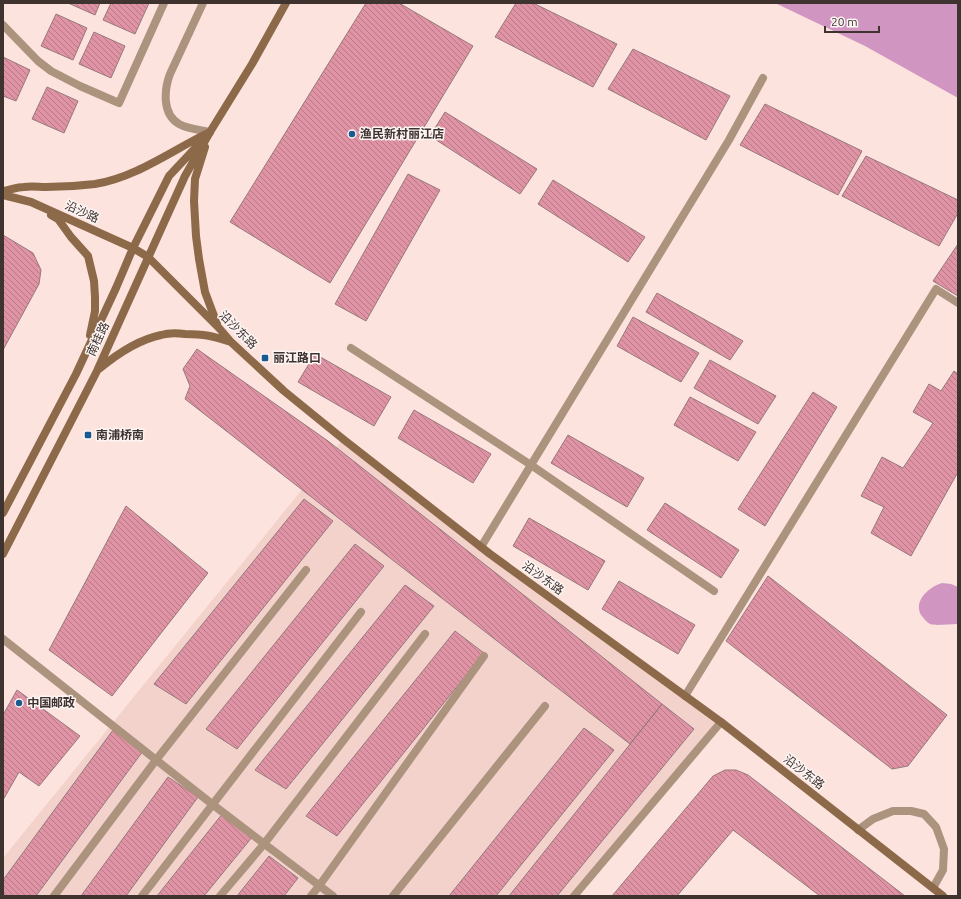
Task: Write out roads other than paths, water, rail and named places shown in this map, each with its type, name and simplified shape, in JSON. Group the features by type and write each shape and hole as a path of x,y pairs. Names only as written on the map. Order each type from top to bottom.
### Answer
{"main road":[{"name":"南桂路","path":"3,554 97,371 185,176 252,64 286,3"},
{"name":"南桂路","path":"3,513 85,355 133,248 169,176 210,132"},
{"path":"3,191 24,186 95,184 115,179 137,171 210,132"},
{"path":"210,132 196,179 194,200 198,259 205,292 219,328"},
{"name":"沿沙路","path":"3,195 31,202 133,248 148,257"},
{"path":"31,202 58,219 88,256 94,281 95,312 85,355"},
{"name":"沿沙东路","path":"148,257 231,342 284,391 331,430 481,547 721,722 943,896"},
{"path":"97,371 129,347 162,334 202,334 216,336 231,342"}],"street":[{"path":"3,25 38,61 51,71 80,86 119,103 164,3"},
{"path":"203,3 166,84 166,101 170,114 180,125 210,132"},
{"path":"481,547 729,140 763,78"},
{"path":"685,696 936,289 958,303"},
{"path":"351,348 531,465 714,591"},
{"path":"54,896 156,760 306,570"},
{"path":"142,896 361,612"},
{"path":"220,896 264,844 425,634"},
{"path":"3,639 212,804 333,896"},
{"path":"311,896 484,656"},
{"path":"393,896 545,706"},
{"path":"574,896 721,722"},
{"path":"858,830 873,819 893,811 911,810 924,814 936,827 944,849 942,870 933,888"}],"place":[{"name":"渔民新村丽江店","path":"352,134"},
{"name":"丽江路口","path":"265,358"},
{"name":"南浦桥南","path":"88,435"},
{"name":"中国邮政","path":"19,703"}]}
